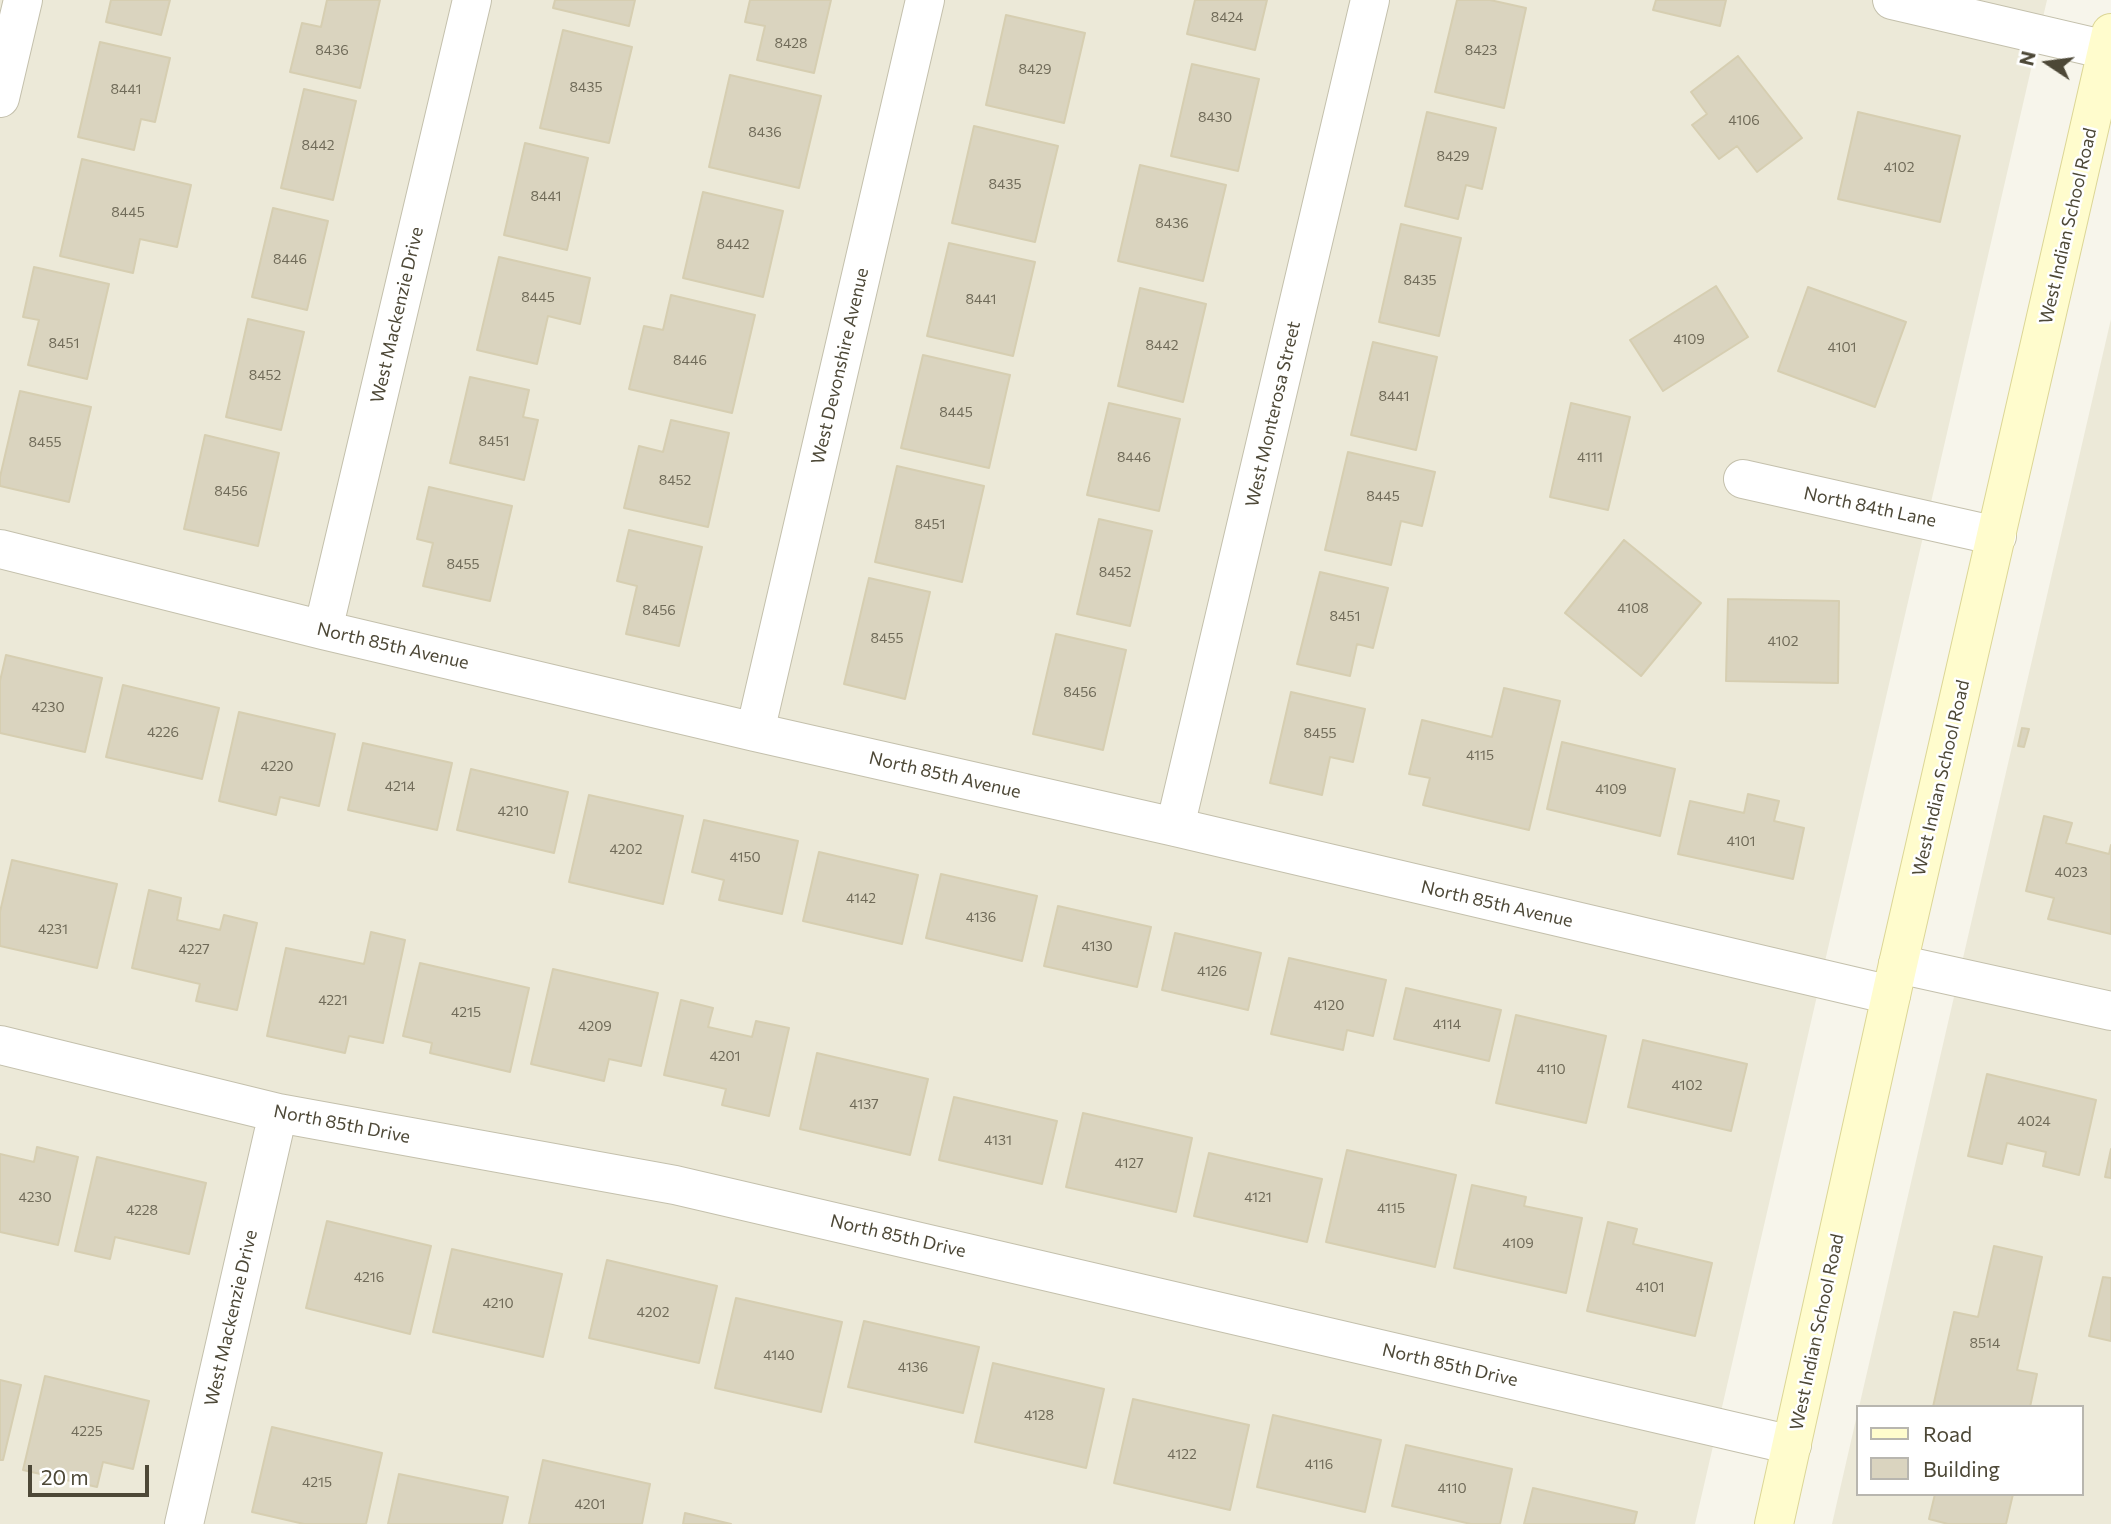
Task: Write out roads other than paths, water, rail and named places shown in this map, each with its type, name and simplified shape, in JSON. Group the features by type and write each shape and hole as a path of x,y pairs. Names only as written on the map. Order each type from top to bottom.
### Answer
{"main road":[{"name":"West Indian School Road","path":"1774,1524 1894,979 2109,41"}],"street":[{"path":"0,97 23,0"},
{"name":"West Mackenzie Drive","path":"323,630 472,0"},
{"name":"West Devonshire Avenue","path":"755,732 925,0"},
{"name":"West Monterosa Street","path":"1175,827 1370,0"},
{"path":"1892,0 2109,41"},
{"name":"North 84th Lane","path":"1744,479 1997,536"},
{"name":"North 85th Avenue","path":"0,549 323,630 1175,827 1894,979 2111,1011"},
{"name":"North 85th Drive","path":"0,1045 278,1113 675,1185 1792,1445"},
{"name":"West Mackenzie Drive","path":"184,1524 278,1113"}]}
